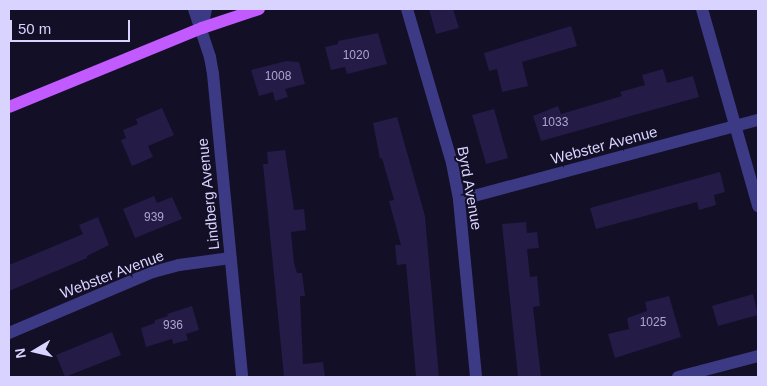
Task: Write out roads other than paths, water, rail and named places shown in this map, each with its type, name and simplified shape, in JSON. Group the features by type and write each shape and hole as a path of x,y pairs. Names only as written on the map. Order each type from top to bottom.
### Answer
{"main road":[{"path":"9,107 202,28 259,9"}],"street":[{"path":"194,9 202,28"},
{"name":"Lindberg Avenue","path":"206,9 202,28 213,74 242,377"},
{"name":"Byrd Avenue","path":"407,9 452,163 459,200 476,377"},
{"path":"702,9 758,206"},
{"name":"Webster Avenue","path":"459,200 758,120"},
{"name":"Webster Avenue","path":"9,333 153,272 179,265 231,258"},
{"path":"678,377 758,356"}]}
